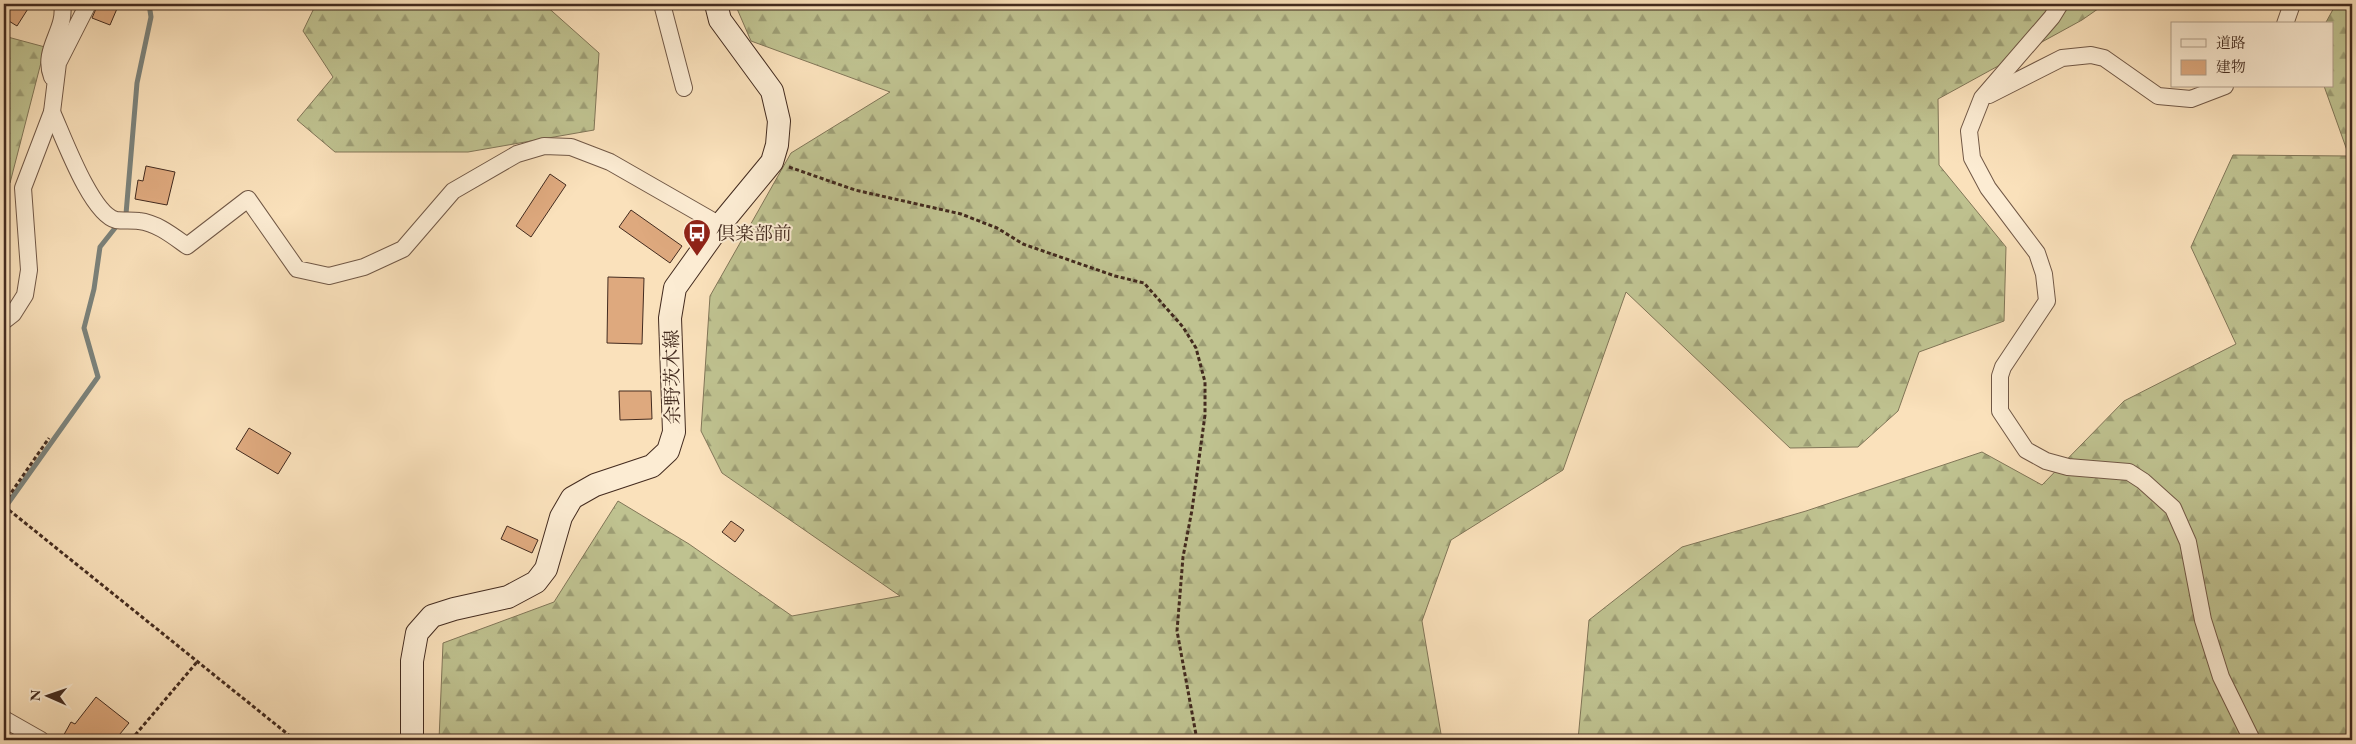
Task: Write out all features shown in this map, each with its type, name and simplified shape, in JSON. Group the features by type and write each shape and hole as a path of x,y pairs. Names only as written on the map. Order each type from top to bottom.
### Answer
{"main road":[{"name":"余野茨木線","path":"412,740 412,661 416,633 432,616 508,597 536,582 546,569 561,517 572,498 595,484 652,466 668,451 674,432 670,318 675,288 720,225 772,162 777,145 779,121 772,91 720,20 716,4"}],"street":[{"path":"55,86 48,67 48,55 61,21 62,4"},
{"path":"4,321 13,314 25,294 29,270 23,188 52,112 58,63 88,4"},
{"path":"662,4 684,88"},
{"path":"2060,4 2052,17 1982,98 1969,131 1972,158 1988,188 2037,253 2044,274 2047,300 2003,367 2000,376 2000,411 2026,450 2046,462 2068,467 2129,472 2143,480 2173,508 2188,542 2203,620 2221,677 2252,740"},
{"path":"2286,22 2292,4"},
{"path":"1982,98 2062,58 2091,55 2104,58 2158,96 2191,99 2221,88"},
{"path":"52,112 84,183 102,212 115,220 141,221 164,230 187,246 248,199 297,270 328,276 364,267 403,249 453,191 517,154 544,146 571,147 610,162 720,225"},
{"path":"4,720 41,740"}],"path":[{"path":"772,162 855,190 961,214 997,228 1023,244 1115,276 1144,283 1183,327 1196,348 1205,382 1205,415 1192,510 1183,557 1177,631 1197,740"},
{"path":"49,438 4,505 294,740"},
{"path":"131,740 197,662"}],"green space":[{"path":"316,4 544,4 599,53 594,130 468,152 335,152 297,120 333,77 303,31"},
{"path":"735,4 2105,4 2082,20 1938,99 1939,165 2006,247 2004,321 1919,352 1898,411 1858,447 1790,448 1626,292 1563,470 1451,540 1422,621 1442,740 439,740 443,643 554,602 618,501 689,544 792,616 900,596 722,473 701,431 710,296 791,153 890,92 751,41"},
{"path":"2336,4 2352,4 2352,740 1578,740 1589,620 1682,547 1806,511 1982,452 2042,485 2124,401 2236,344 2191,247 2233,155 2349,156 2325,88 2334,88 2334,22 2326,22"},
{"path":"4,36 45,47 10,183 4,187"}],"building":[{"path":"4,4 31,4 17,26 4,18"},
{"path":"98,4 119,4 110,25 92,18"},
{"path":"146,166 175,172 167,205 135,199 138,180 143,181"},
{"path":"550,174 566,185 531,237 516,226"},
{"path":"631,210 682,246 670,263 619,227"},
{"path":"608,277 644,278 642,344 607,343"},
{"path":"619,391 651,391 652,419 620,420"},
{"path":"249,428 291,453 278,474 236,449"},
{"path":"731,521 744,530 735,542 722,532"},
{"path":"507,526 538,540 532,553 501,539"},
{"path":"96,697 129,723 115,740 61,740 71,722 75,724"}],"waterway":[{"path":"124,216 126,214 137,83 151,17 149,4"},
{"path":"4,509 98,377 84,328 94,289 100,247 119,223"}],"place":[{"name":"倶楽部前","path":"697,257"}]}
